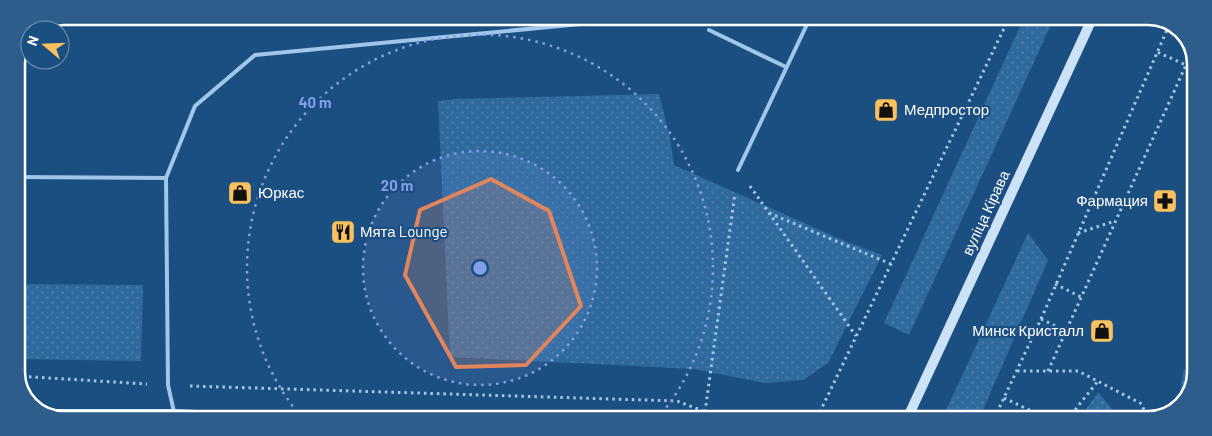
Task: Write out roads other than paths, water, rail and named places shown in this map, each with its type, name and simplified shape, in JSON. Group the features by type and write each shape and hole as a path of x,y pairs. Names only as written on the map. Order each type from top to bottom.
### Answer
{"main road":[{"name":"вуліца Кірава","path":"911,411 1089,25"}],"lane":[{"path":"174,411 168,385 166,178 195,106 255,55 570,25"},
{"path":"738,170 807,25"},
{"path":"709,30 786,67"},
{"path":"25,177 166,178"}],"place":[{"name":"Медпростор","path":"886,110"},
{"name":"Юркас","path":"240,193"},
{"name":"Фармация","path":"1165,201"},
{"name":"Мята Lounge","path":"343,232"},
{"name":"Минск Кристалл","path":"1102,331"}]}
